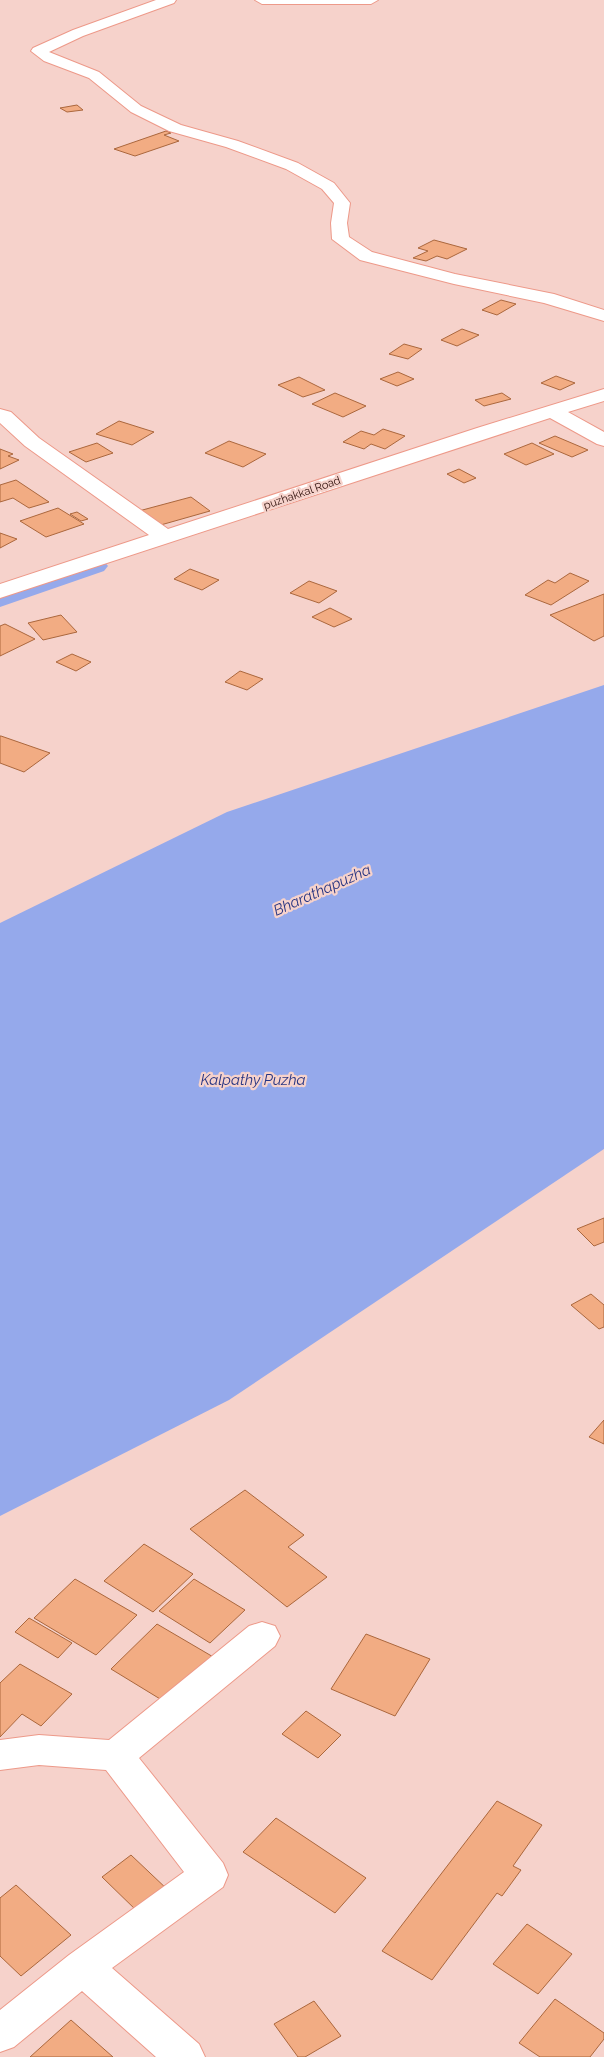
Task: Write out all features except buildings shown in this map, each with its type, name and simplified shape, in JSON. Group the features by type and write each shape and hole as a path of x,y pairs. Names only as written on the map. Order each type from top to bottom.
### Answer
{"street":[{"path":"169,0 78,33 38,51 49,58 94,75 136,109 175,128 232,144 292,166 328,186 342,203 339,222 341,239 366,256 454,279 548,298 604,316"},
{"path":"262,0 371,0"},
{"name":"puzhakkal Road","path":"0,592 604,395"},
{"path":"553,411 604,440"},
{"path":"0,414 32,442 166,537"},
{"path":"0,1755 39,1750 116,1756 262,1636"},
{"path":"0,2034 84,1967 209,1875 116,1756"},
{"path":"84,1967 185,2057"}],"water":[{"name":"Kalpathy Puzha","path":"604,685 604,1149 229,1400 0,1516 0,923 227,812"}],"waterway":[{"path":"0,599 95,566"}],"water label":[{"name":"Bharathapuzha","path":"322,890"}]}
